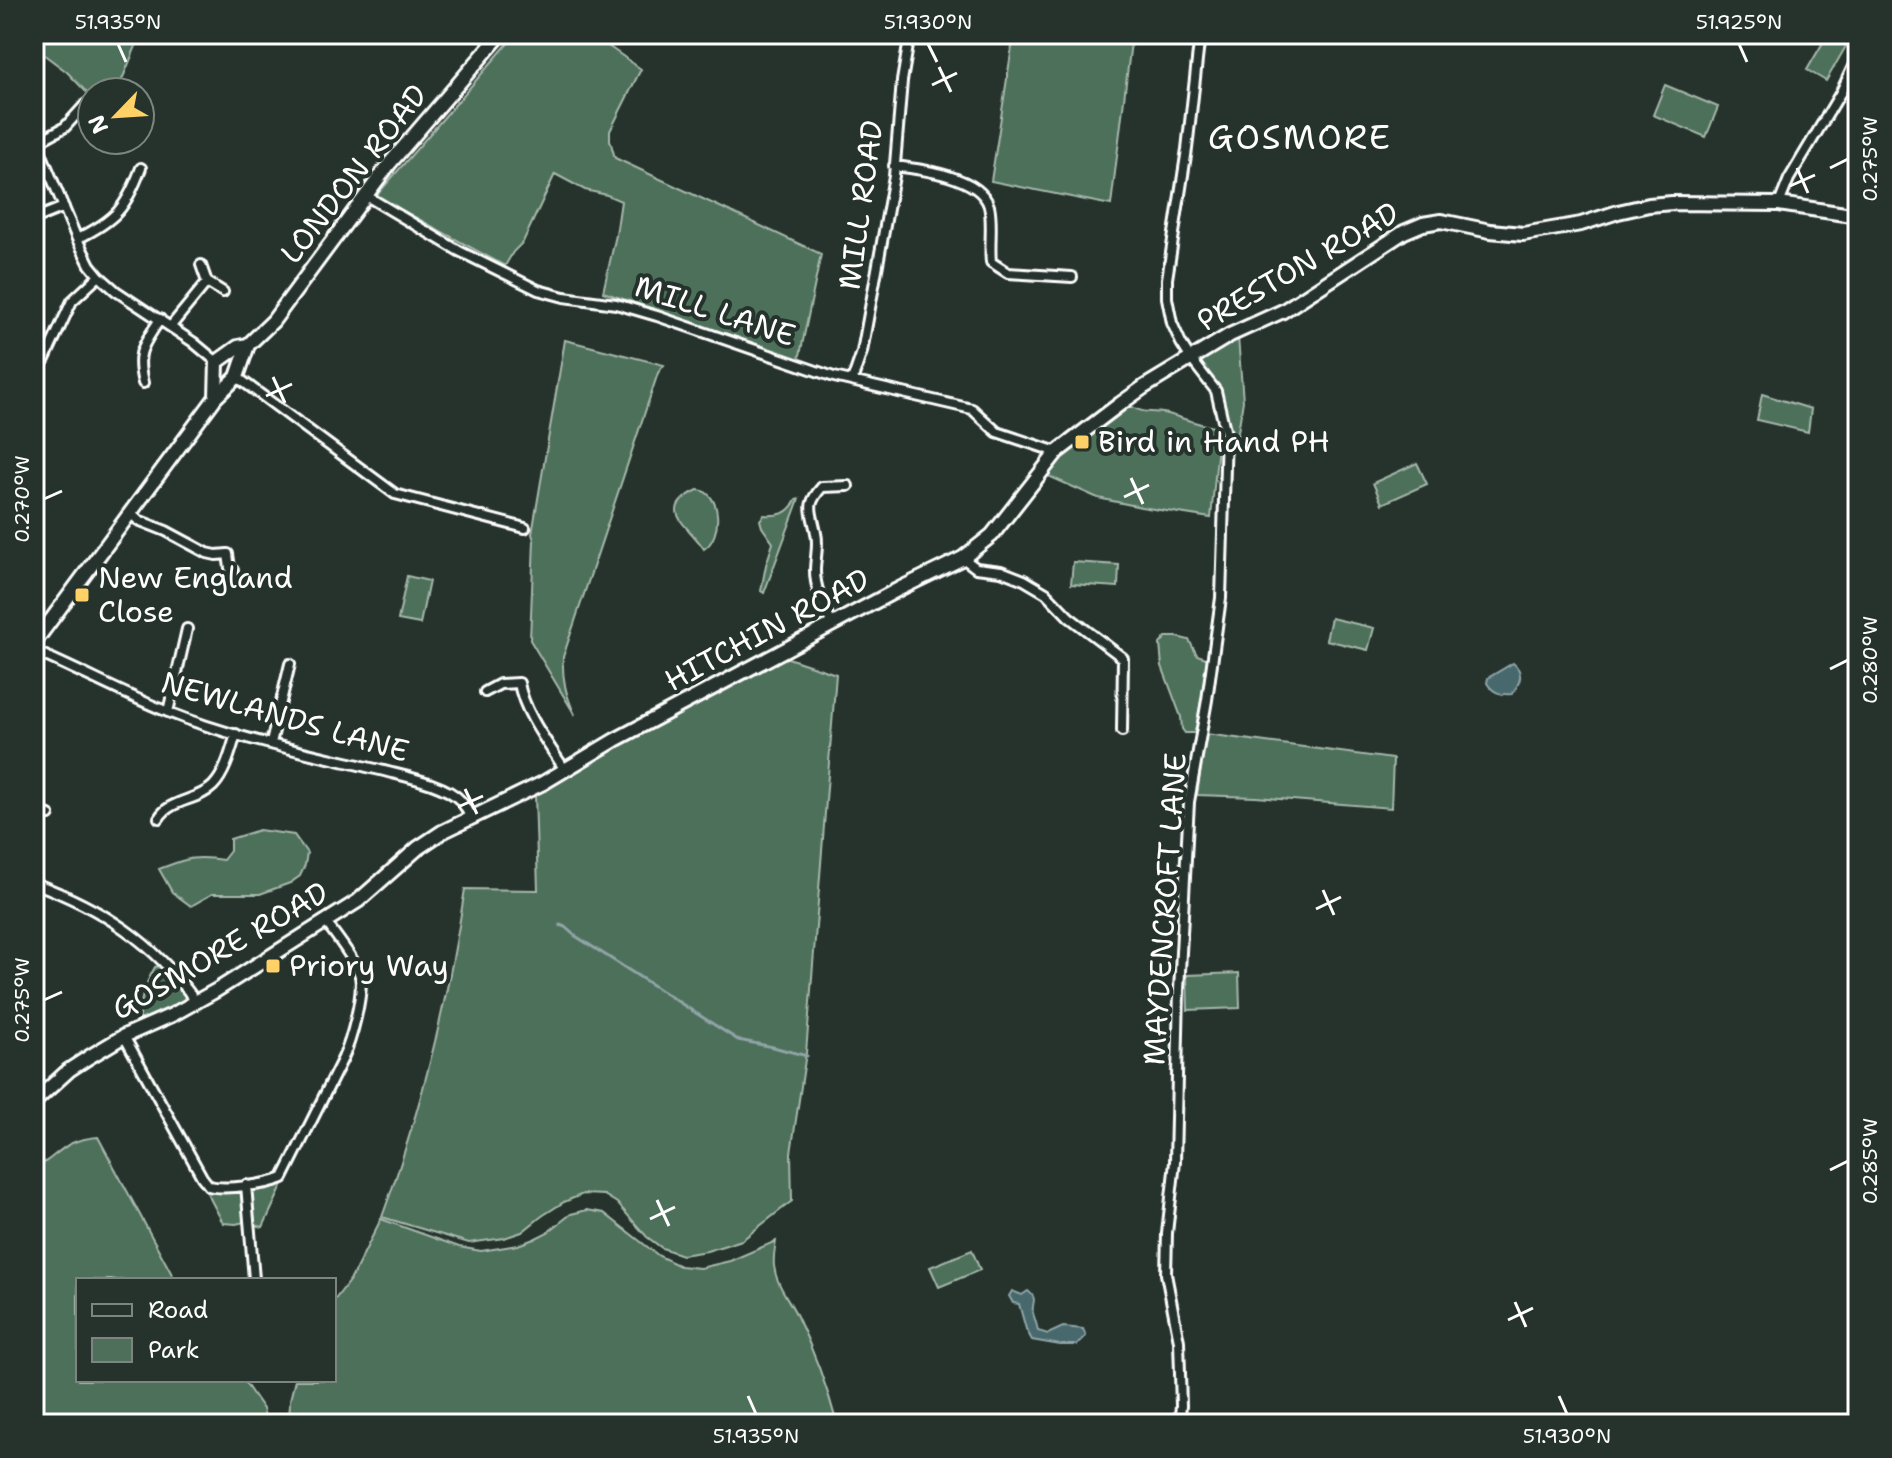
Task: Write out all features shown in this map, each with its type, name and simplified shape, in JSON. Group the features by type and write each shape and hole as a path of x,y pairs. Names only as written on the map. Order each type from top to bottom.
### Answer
{"street":[{"name":"LONDON ROAD","path":"34,643 236,374 248,345 273,321 390,163 501,34"},
{"name":"MILL ROAD","path":"852,381 862,352 894,166 910,34"},
{"name":"MAYDENCROFT LANE","path":"1179,1424 1179,1341 1166,1274 1167,1233 1175,1162 1179,990 1189,802 1221,598 1226,434 1216,391 1181,343 1172,323 1167,298 1200,34"},
{"path":"1779,204 1789,179 1841,92 1858,56"},
{"path":"76,115 65,127 35,143 90,265 116,291 222,359 236,360 236,374"},
{"path":"894,166 920,169 958,180 971,184 982,193 989,206 991,262 997,267 1008,273 1072,277"},
{"path":"77,239 108,222 124,206 141,168"},
{"name":"MILL LANE","path":"365,195 459,251 538,290 616,304 834,377 972,409 997,432 1057,452"},
{"name":"PRESTON ROAD","path":"1057,452 1120,404 1191,359 1230,335 1283,311 1386,242 1423,224 1441,221 1523,234 1581,224 1649,205 1672,203 1779,204 1858,216"},
{"path":"34,219 64,207"},
{"path":"201,265 207,282 223,292"},
{"path":"34,374 45,359 72,301 99,276"},
{"path":"171,326 207,282"},
{"path":"143,383 139,363 141,351 160,319"},
{"name":"LONDON ROAD","path":"222,359 238,347 248,345"},
{"path":"216,397 216,372 222,359"},
{"path":"218,376 222,380 236,374"},
{"path":"236,374 395,494 525,528"},
{"name":"HITCHIN ROAD","path":"470,817 543,783 639,728 963,558 992,535 1057,452"},
{"path":"832,625 815,573 817,533 810,508 814,496 822,487 848,486"},
{"path":"130,513 138,520 207,553 228,554 233,570"},
{"path":"963,558 976,568 1001,571 1046,593 1069,617 1123,658 1122,731"},
{"path":"168,712 187,629"},
{"name":"NEWLANDS LANE","path":"34,651 168,712 236,734 410,778 441,789 464,803 470,817"},
{"path":"271,743 290,664"},
{"path":"485,692 500,684 519,683 529,711 565,770"},
{"path":"159,818 169,808 213,786 226,763 236,734"},
{"path":"34,809 49,815"},
{"name":"GOSMORE ROAD","path":"34,1102 69,1070 124,1036 196,1002 326,922 374,888 431,838 470,817"},
{"path":"34,883 89,906 128,931 176,975 196,1002"},
{"path":"124,1036 206,1183 214,1187 276,1181 286,1175 350,1043 355,1023 359,971 326,922"},
{"path":"246,1185 254,1278"}],"green space":[{"path":"34,34 141,34 124,76 76,76 76,81 34,47"},
{"path":"516,34 591,34 641,69 610,131 615,158 821,254 799,360 603,292 621,201 585,190 555,174 523,242 505,266 376,196"},
{"path":"1014,34 1132,34 1111,205 991,181"},
{"path":"1828,34 1836,34 1849,41 1826,81 1807,70"},
{"path":"1665,85 1718,107 1706,137 1653,115"},
{"path":"1238,337 1243,401 1237,438 1230,439 1223,403 1197,361"},
{"path":"565,340 664,365 658,373 563,657 565,687 575,715 530,640 532,534"},
{"path":"1762,394 1811,409 1808,432 1757,420"},
{"path":"1131,406 1218,428 1211,518 1098,498 1046,475 1062,457"},
{"path":"1417,463 1427,484 1382,504 1373,483"},
{"path":"698,490 712,498 717,516 714,535 704,549 679,518 677,511 685,497"},
{"path":"799,499 764,593 761,591 773,543 760,520 764,515 783,513"},
{"path":"1073,562 1119,565 1118,587 1071,584"},
{"path":"407,576 429,581 420,624 398,620"},
{"path":"1331,618 1374,628 1368,650 1326,640"},
{"path":"1166,637 1189,640 1197,655 1209,659 1195,733 1185,733 1182,729 1181,717 1162,666 1160,644"},
{"path":"782,656 836,674 806,1053 791,1153 792,1201 742,1240 682,1255 662,1248 647,1237 617,1203 604,1195 583,1194 564,1202 522,1232 469,1243 382,1217 432,1055 465,889 538,890 535,795 613,745"},
{"path":"1206,734 1393,759 1391,808 1197,795"},
{"path":"259,830 294,835 307,853 300,876 260,894 212,894 191,906 172,892 159,869 190,859 223,860 230,851 230,839"},
{"path":"161,966 185,992 184,1001 140,1023 145,988 155,967"},
{"path":"1239,973 1240,1008 1188,1010 1187,975"},
{"path":"98,1137 174,1278 76,1278 76,1382 244,1382 263,1409 267,1424 34,1424 34,1169 69,1145"},
{"path":"285,1180 263,1227 254,1225 250,1203 254,1189"},
{"path":"203,1185 211,1190 236,1189 241,1192 244,1222 223,1223"},
{"path":"587,1210 604,1213 659,1256 680,1266 700,1268 730,1261 776,1241 774,1263 777,1278 813,1353 837,1424 289,1424 294,1382 336,1382 336,1298 352,1277 381,1219 459,1247 481,1251 534,1239 571,1214"},
{"path":"972,1250 980,1270 939,1287 930,1267"}],"water":[{"path":"1513,663 1520,674 1515,690 1512,694 1495,691 1487,683 1488,678"},
{"path":"1012,1291 1022,1295 1028,1291 1033,1297 1038,1331 1048,1334 1063,1327 1083,1329 1086,1336 1077,1345 1032,1340 1019,1304 1013,1303 1009,1296"}],"waterway":[{"path":"560,925 738,1040 807,1056"}],"place":[{"name":"Bird in Hand PH","path":"1082,442"},
{"name":"New England Close","path":"82,595"},
{"name":"Priory Way","path":"273,966"}],"district":[{"name":"GOSMORE","path":"1300,137"}]}
